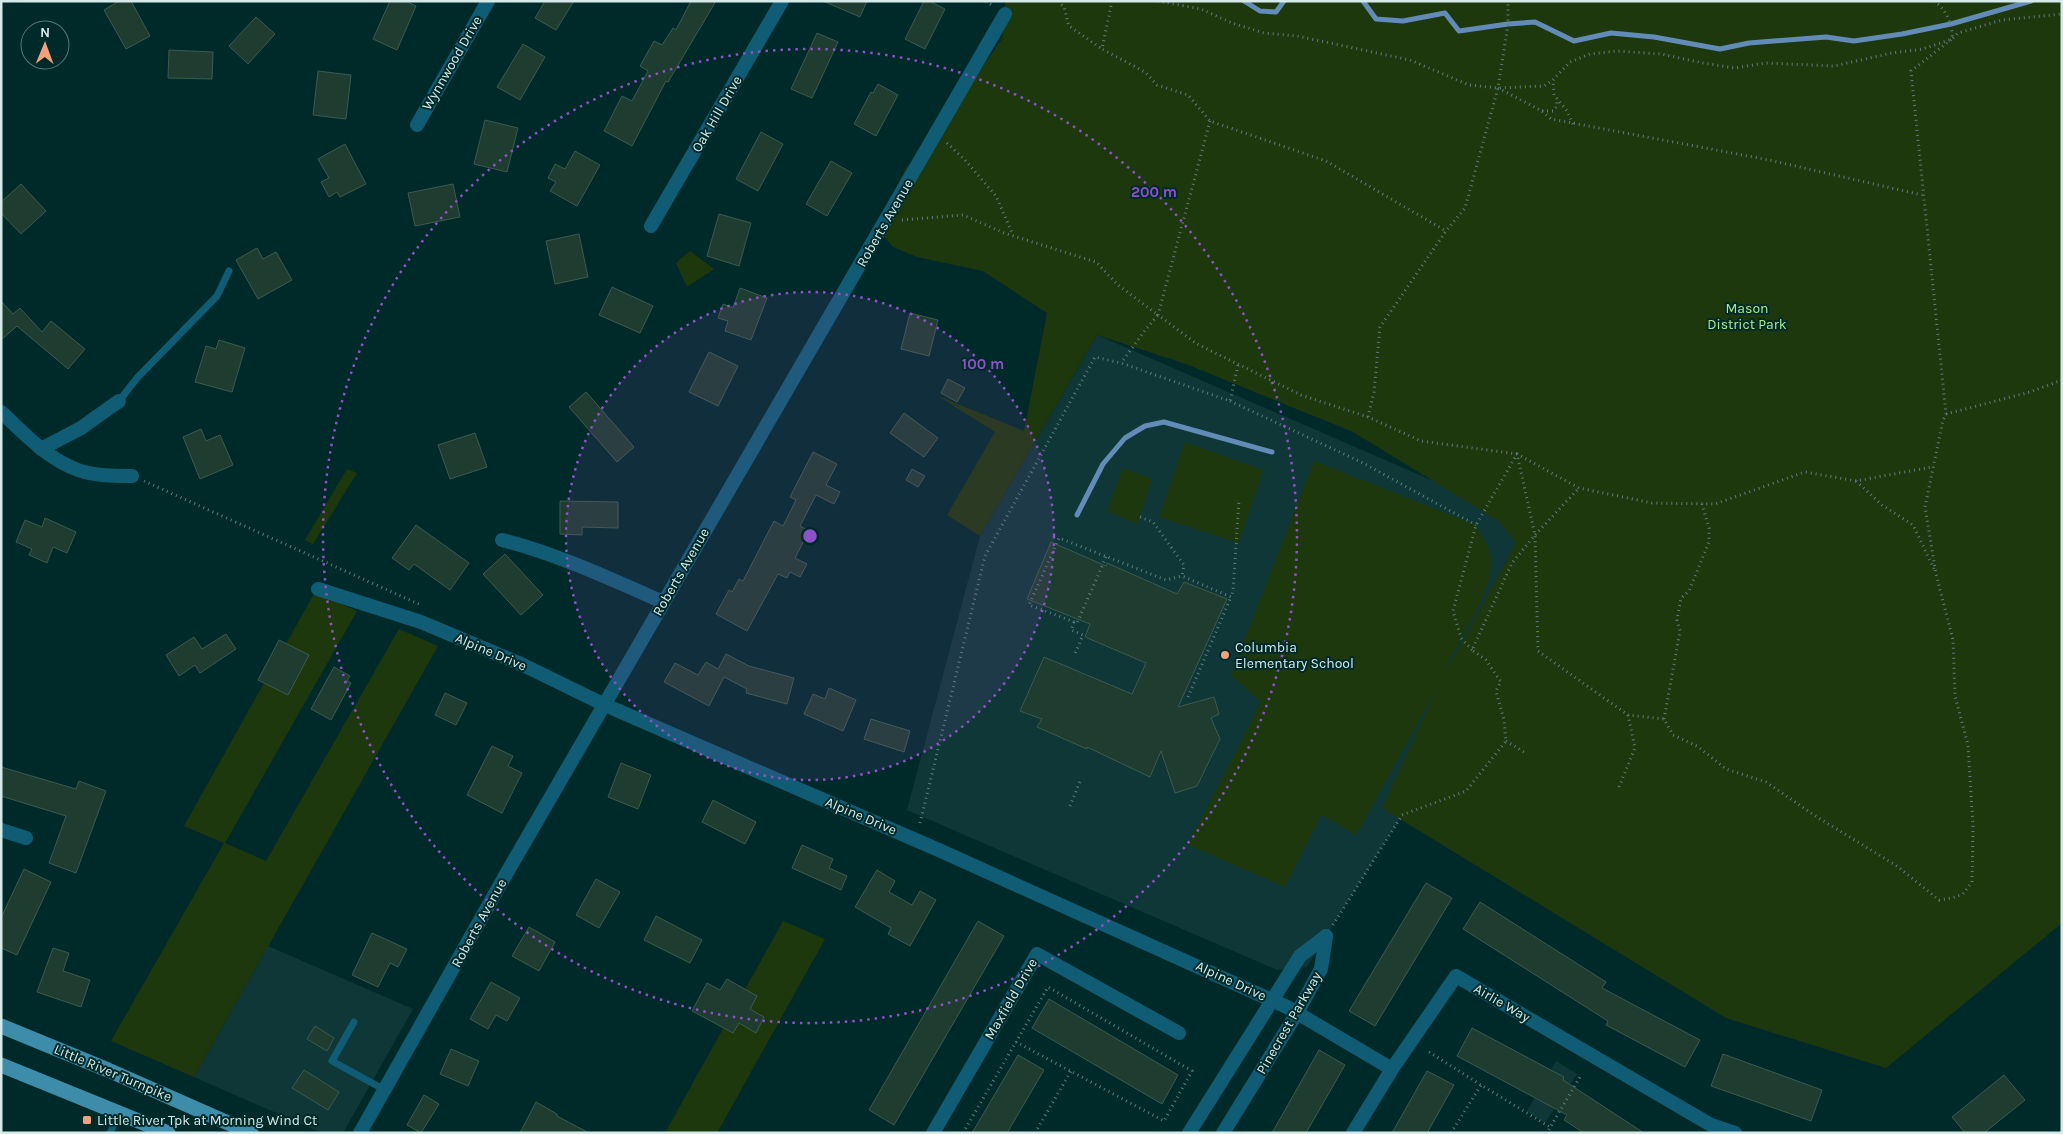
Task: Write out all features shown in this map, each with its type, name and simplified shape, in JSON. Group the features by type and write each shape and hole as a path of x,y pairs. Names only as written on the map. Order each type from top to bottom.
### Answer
{"main road":[{"name":"Little River Turnpike","path":"1,1026 108,1070 251,1133"},
{"path":"1,1065 168,1133"}],"street":[{"name":"Wynnwood Drive","path":"417,125 488,1"},
{"name":"Oak Hill Drive","path":"651,226 782,1"},
{"name":"Roberts Avenue","path":"360,1133 663,602 937,133 1000,11"},
{"path":"41,449 81,428 120,401"},
{"path":"1,412 41,449 60,462 79,470 106,475 132,476"},
{"path":"502,540 525,546 663,602"},
{"name":"Alpine Drive","path":"318,589 421,622 522,664 605,705 941,850 1271,1000 1297,1013 1392,1069"},
{"path":"1,830 26,838"},
{"name":"Pinecrest Parkway","path":"1189,1133 1300,956 1326,936"},
{"name":"Pinecrest Parkway","path":"1223,1133 1322,969 1326,936"},
{"name":"Maxfield Drive","path":"933,1133 1038,954 1179,1033"},
{"name":"Airlie Way","path":"1353,1133 1392,1069 1456,976 1707,1129"},
{"path":"1707,1129 1735,1133"}],"lane":[{"path":"120,401 138,378 217,296 229,271"},
{"path":"354,1022 332,1061 383,1090"},
{"path":"110,1133 120,1112"}],"path":[{"path":"986,1 1000,11"},
{"path":"1058,1 1064,7 1069,26 1102,50 1146,73 1157,85 1188,95 1210,121 1326,161 1446,231"},
{"path":"1102,50 1112,1"},
{"path":"1158,1 1201,9 1232,23 1264,33 1297,36 1410,60 1469,84 1498,88 1544,86 1553,80 1570,62 1590,54 1617,51 1662,54 1703,64 1735,68 1765,63 1834,66 1892,53 1923,50 1952,39"},
{"path":"1368,417 1374,392 1380,327 1446,231 1465,208 1498,88 1508,24 1508,1"},
{"path":"1934,1 1953,27 1952,39"},
{"path":"1702,504 1709,528 1709,542 1688,591 1681,598 1677,620 1680,631 1664,719 1673,734 1697,746 1726,769 1766,782 1817,817 1898,866 1939,900 1963,894 1972,882 1972,796 1968,744 1955,696 1953,640 1936,574 1925,507 1932,467 1946,414 1922,195 1911,71 1958,33 2002,20 2062,14"},
{"path":"1553,80 1554,95 1573,124"},
{"path":"1498,88 1542,111 1550,119 1769,160 1922,195"},
{"path":"1542,111 1553,111 1557,106 1557,100"},
{"path":"1121,363 1158,315 1210,121"},
{"path":"937,133 965,160 996,196 1013,235"},
{"path":"884,223 924,217 963,215 1013,235 1096,262 1118,285 1197,344 1301,396 1368,417 1421,441 1517,454 1579,488 1652,503 1715,504 1805,472 1856,481 1932,467"},
{"path":"920,823 985,556 1095,357 1121,363 1230,401 1363,463 1476,525"},
{"path":"1230,401 1238,365"},
{"path":"1946,414 2030,392 2062,380"},
{"path":"1326,936 1402,815 1466,791 1506,740 1504,720 1496,691 1501,682 1486,660 1472,650 1461,638 1453,611 1476,525 1517,454"},
{"path":"1517,454 1535,535 1538,651 1628,714 1664,719"},
{"path":"132,476 423,606"},
{"path":"1856,481 1882,505 1913,525 1936,574"},
{"path":"1472,650 1512,563 1535,535 1579,488"},
{"path":"1188,697 1233,591 1239,500"},
{"path":"1140,517 1153,522 1184,565 1182,576"},
{"path":"1106,557 1077,623 1029,604 1059,538 1166,580 1182,576 1231,597"},
{"path":"1074,622 1071,630 1083,635 1074,656"},
{"path":"1619,787 1635,748 1628,714"},
{"path":"1506,740 1524,752"},
{"path":"1070,806 1081,779"},
{"path":"962,1133 1048,987 1192,1071 1164,1121 1016,1042"},
{"path":"1430,1052 1550,1127"},
{"path":"1035,1133 1071,1071"},
{"path":"1551,1133 1548,1131 1550,1127 1580,1076"},
{"path":"1451,1133 1481,1085"}],"shaded area":[{"name":"Columbia Elementary School","path":"1097,335 1574,542 1306,968 1294,960 1287,968 1277,970 907,810 980,536"},
{"path":"268,946 413,1009 343,1133 322,1133 194,1077"},
{"path":"1556,1061 1577,1074 1545,1123 1527,1111"}],"green space":[{"name":"Mason District Park","path":"1005,1 2062,1 2062,923 1886,1068 1726,1018 1382,808 1438,687 1356,835 1321,815 1285,887 1188,845 1261,702 1231,675 1314,461 1476,525 1489,551 1491,560 1490,574 1481,602 1452,656 1447,670 1516,543 1500,522 1353,432 1186,364 1097,335 980,536 947,515 995,432 938,396 1024,431 1047,313 983,271 917,257 893,247 881,233 896,188 906,168 937,133 1002,39"},
{"path":"690,251 714,269 687,287 676,263"},
{"path":"1185,442 1263,470 1239,543 1159,517"},
{"path":"1123,468 1152,479 1137,524 1107,511"},
{"path":"347,469 357,473 313,544 305,540"},
{"path":"315,592 357,611 225,843 266,861 399,629 438,646 194,1077 111,1041 224,843 184,826"},
{"path":"783,921 825,939 717,1133 665,1133"}],"building":[{"path":"119,1 131,1 150,36 126,49 104,10"},
{"path":"390,1 405,1 416,6 397,50 373,39"},
{"path":"545,1 574,1 556,30 535,18"},
{"path":"691,1 716,1 668,82 666,81 632,146 604,131 622,96 632,101 648,71 640,66 654,41 662,45 673,28 676,30"},
{"path":"823,1 867,1 860,17"},
{"path":"924,1 929,1 945,9 925,49 905,39"},
{"path":"256,17 275,34 248,64 229,46"},
{"path":"817,33 838,42 812,98 791,89"},
{"path":"523,44 545,57 520,100 497,87"},
{"path":"169,50 213,52 212,79 168,78"},
{"path":"318,71 351,75 346,119 313,115"},
{"path":"878,84 898,95 876,136 854,124 871,92 873,93"},
{"path":"485,120 518,128 507,172 474,164"},
{"path":"761,132 783,144 758,191 736,179"},
{"path":"345,144 366,184 340,197 337,192 329,197 321,182 329,178 318,159"},
{"path":"575,151 600,165 577,206 550,191 556,182 548,178 555,164 565,169"},
{"path":"831,161 852,173 827,216 806,204"},
{"path":"21,184 46,211 21,234 1,213 1,202"},
{"path":"453,184 460,217 415,226 408,193"},
{"path":"719,214 751,223 739,266 707,256"},
{"path":"579,234 588,277 555,284 546,241"},
{"path":"257,248 263,259 276,252 292,280 258,299 236,260"},
{"path":"612,287 653,306 640,333 599,315"},
{"path":"740,288 767,298 751,340 725,331 728,321 718,318 723,304 733,308"},
{"path":"1,301 13,314 20,308 42,332 51,321 85,349 68,369 17,326 1,340"},
{"path":"910,313 938,320 929,356 901,349"},
{"path":"219,340 245,348 232,392 195,382 206,346 216,349"},
{"path":"709,352 738,366 718,406 689,392"},
{"path":"948,379 965,388 957,402 941,393"},
{"path":"586,392 634,447 617,462 569,407"},
{"path":"904,413 938,438 924,457 890,433"},
{"path":"201,429 206,441 220,435 233,465 200,479 183,437"},
{"path":"475,433 487,467 450,479 438,445"},
{"path":"813,452 837,464 826,485 840,492 834,504 816,495 800,526 809,531 795,558 807,564 800,577 790,572 787,578 778,574 747,631 716,614 729,590 732,592 739,579 743,581 774,521 783,526 796,500 790,497"},
{"path":"912,469 925,476 918,487 906,480"},
{"path":"560,501 618,502 618,528 582,527 582,535 560,534"},
{"path":"45,518 76,532 67,553 53,547 47,563 29,555 32,549 16,542 25,520 42,527"},
{"path":"416,525 469,563 450,590 414,564 409,570 392,558"},
{"path":"1051,542 1106,566 1107,563 1177,594 1184,582 1227,599 1178,707 1214,697 1219,714 1211,718 1220,739 1197,786 1175,793 1161,751 1150,777 1087,747 1087,749 1037,727 1042,719 1020,711 1044,657 1132,694 1146,663 1085,637 1090,624 1027,599"},
{"path":"505,554 543,595 521,615 483,574"},
{"path":"226,634 236,649 200,673 195,665 179,676 166,655 194,637 202,649"},
{"path":"279,640 309,655 288,695 258,680"},
{"path":"726,654 749,666 794,678 787,704 746,693 747,689 724,677 709,706 664,682 675,663 698,675 706,662 718,669"},
{"path":"334,667 350,676 347,681 351,683 331,720 311,709"},
{"path":"829,688 856,700 843,731 804,714 813,694 825,699"},
{"path":"445,693 467,703 456,725 435,715"},
{"path":"871,719 910,731 904,752 864,739"},
{"path":"492,746 513,756 508,766 522,773 502,813 467,795"},
{"path":"621,763 651,775 638,809 608,797"},
{"path":"1,767 76,789 79,781 106,791 76,873 49,863 66,816 1,796"},
{"path":"713,800 756,822 745,844 702,822"},
{"path":"802,845 833,859 829,868 847,876 841,890 792,868"},
{"path":"24,869 51,882 17,955 1,948 1,918"},
{"path":"877,870 895,881 889,892 912,905 920,891 936,900 910,946 888,934 891,928 855,907"},
{"path":"596,879 620,892 599,928 576,915"},
{"path":"1426,883 1452,898 1375,1026 1349,1011"},
{"path":"1480,902 1606,982 1602,988 1700,1040 1685,1067 1606,1025 1608,1021 1463,929"},
{"path":"656,916 702,940 690,963 644,940"},
{"path":"978,921 1004,936 894,1125 869,1110"},
{"path":"529,927 555,942 539,971 512,956"},
{"path":"372,933 407,949 398,967 390,963 378,987 352,975"},
{"path":"53,948 69,953 63,971 90,980 81,1007 37,992"},
{"path":"727,979 757,996 750,1009 764,1017 756,1033 739,1023 733,1033 692,1011 707,983 720,990"},
{"path":"491,982 520,998 507,1021 496,1015 488,1029 470,1019"},
{"path":"1049,999 1178,1075 1162,1104 1032,1028"},
{"path":"315,1026 334,1038 327,1051 307,1039"},
{"path":"1472,1028 1564,1077 1563,1080 1644,1133 1584,1133 1564,1120 1567,1115 1457,1056"},
{"path":"451,1049 479,1061 468,1086 440,1074"},
{"path":"1319,1050 1345,1065 1306,1133 1272,1133"},
{"path":"1723,1054 1822,1090 1811,1121 1711,1086"},
{"path":"1018,1055 1044,1070 1007,1133 972,1133"},
{"path":"304,1070 339,1092 328,1110 292,1088"},
{"path":"1427,1071 1454,1085 1427,1133 1392,1133"},
{"path":"2004,1075 2025,1100 1984,1133 1965,1133 1952,1117"},
{"path":"424,1095 439,1104 421,1133 407,1125"},
{"path":"536,1102 557,1114 557,1116 589,1133 520,1133"}],"waterway":[{"path":"1244,1 1260,11 1276,12 1284,1"},
{"path":"1363,1 1376,19 1403,21 1445,13 1459,31 1535,22 1574,41 1611,33 1654,37 1720,49 1749,43 1826,37 1854,41 1902,34 1951,24 2031,1"},
{"path":"1077,515 1103,464 1125,438 1145,426 1164,422 1272,452"}],"place":[{"name":"Columbia Elementary School","path":"1225,655"},
{"name":"Little River Tpk at Morning Wind Ct","path":"87,1120"}]}
